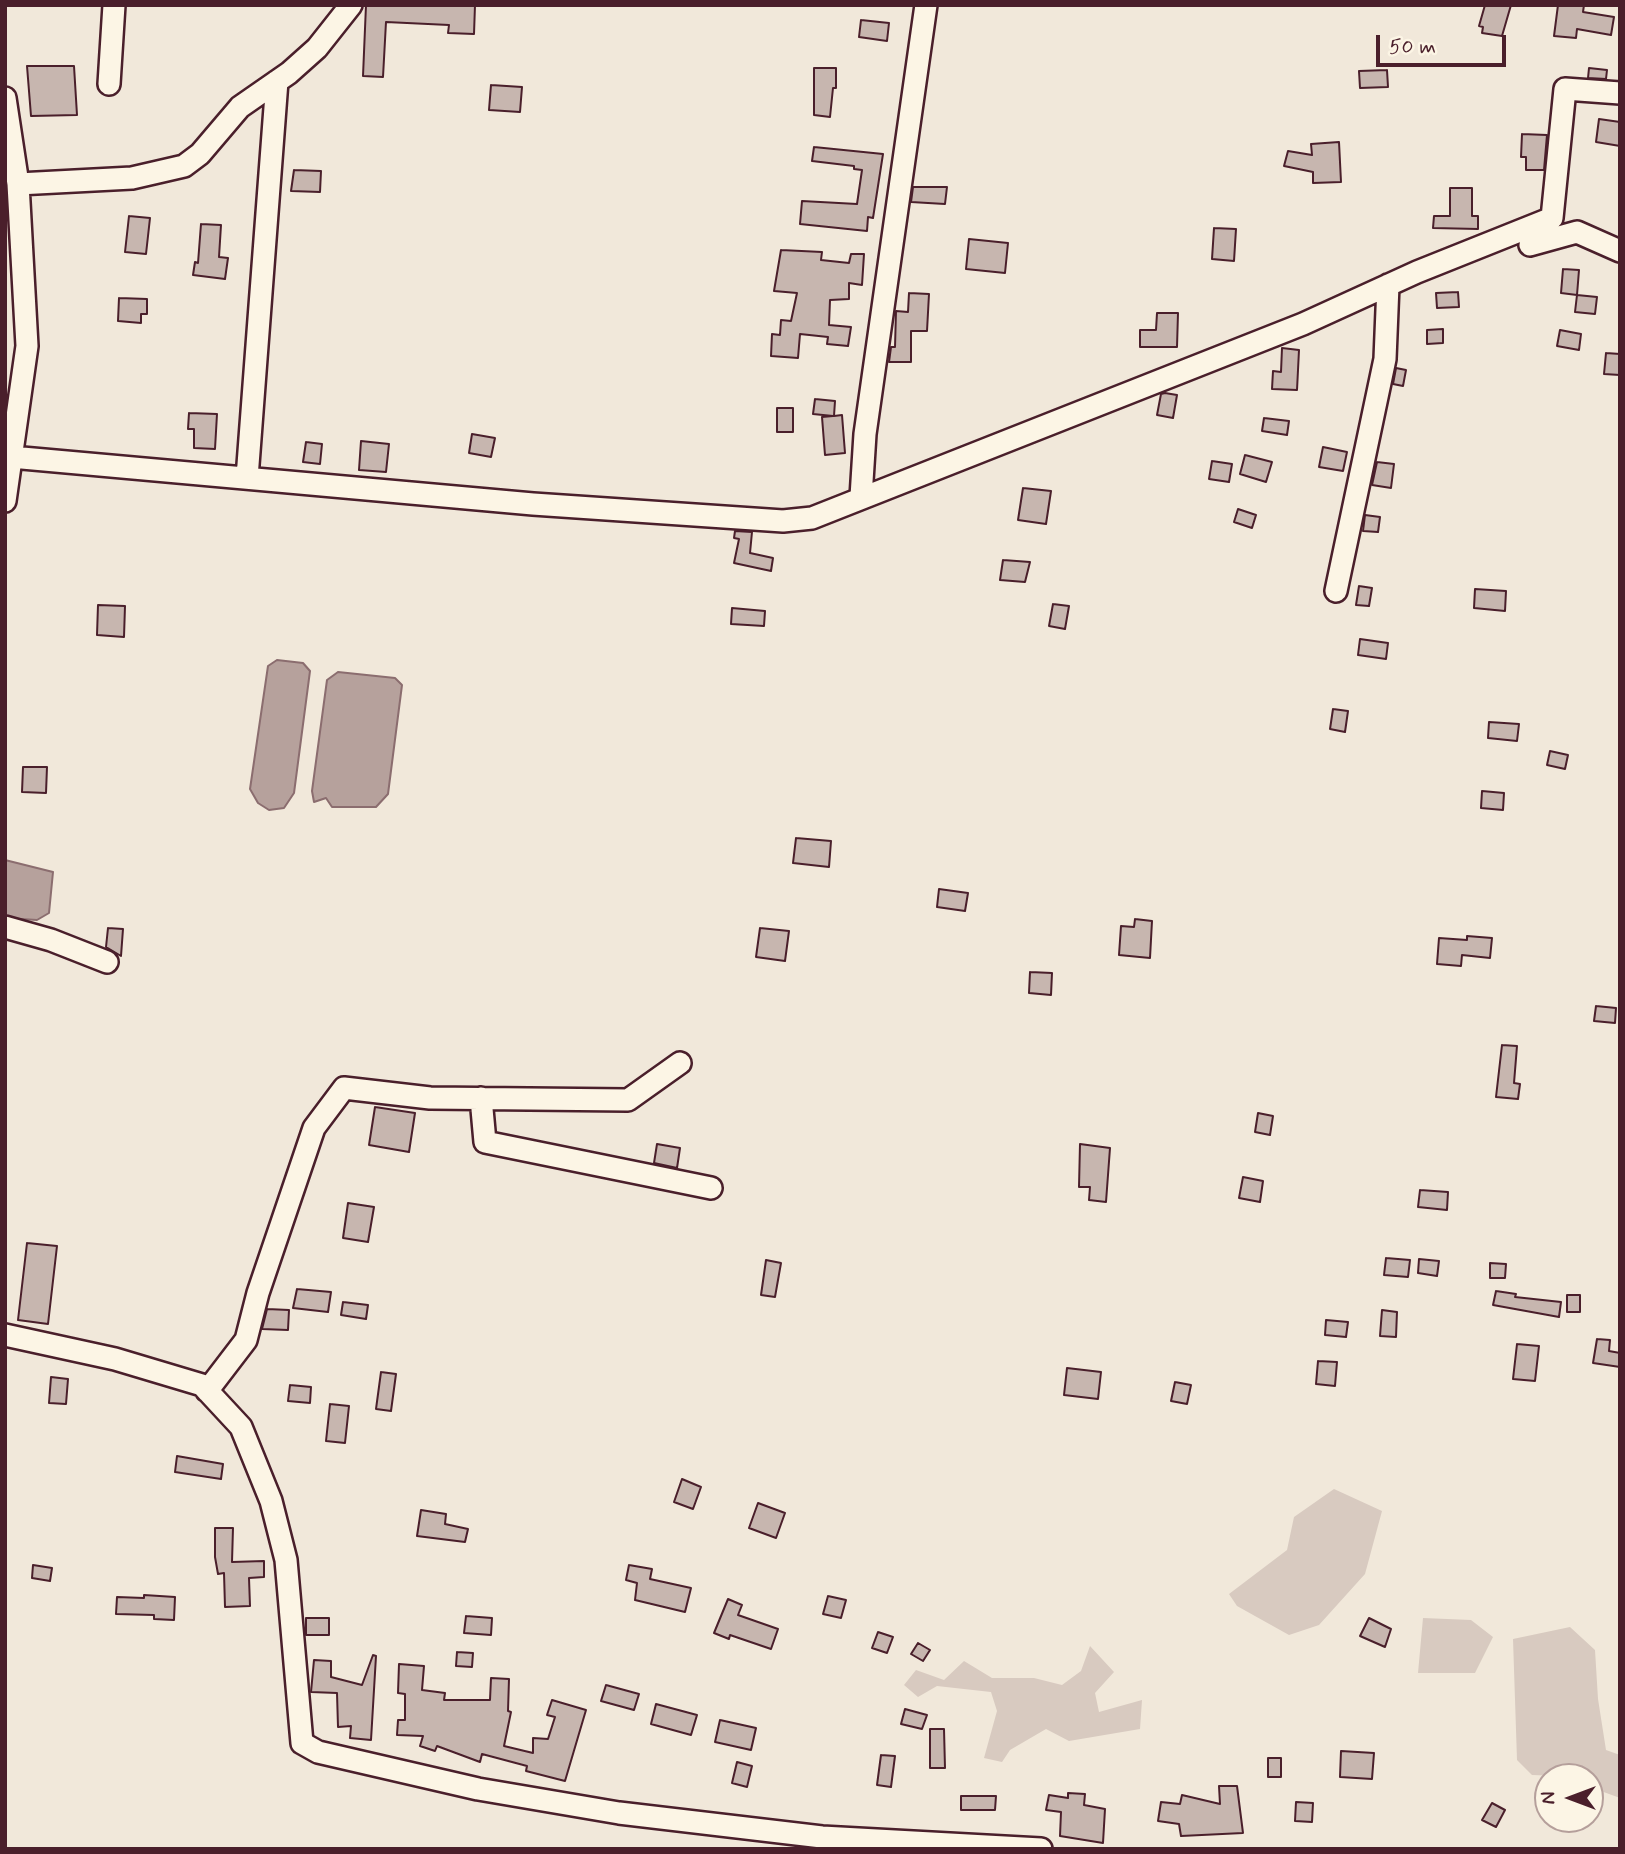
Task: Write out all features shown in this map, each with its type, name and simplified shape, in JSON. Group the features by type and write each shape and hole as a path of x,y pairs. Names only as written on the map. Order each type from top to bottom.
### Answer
{"street":[{"path":"109,84 114,5"},
{"path":"861,497 865,434 926,5"},
{"path":"13,179 132,178 184,166 200,154 240,107 317,48 343,9"},
{"path":"247,478 277,81"},
{"path":"11,457 533,504 783,521 812,518 1303,324 1388,285 1552,218 1565,89 1620,93"},
{"path":"5,97 27,346 5,501"},
{"path":"1531,245 1577,232 1620,251"},
{"path":"1336,591 1385,359 1388,285"},
{"path":"5,927 51,940 107,962"},
{"path":"207,1391 246,1340 258,1293 314,1128 344,1088 430,1098 628,1100 680,1063"},
{"path":"481,1098 485,1142 711,1188"},
{"path":"5,1335 115,1359 202,1385 242,1427 271,1501 286,1560 302,1743 318,1752 478,1789 619,1813 822,1838 1041,1849"}],"shaded area":[{"path":"277,660 303,663 310,671 294,793 284,808 269,810 258,803 250,789 268,666"},
{"path":"338,672 395,678 402,685 388,794 376,807 332,807 326,798 314,802 312,791 327,680"},
{"path":"5,860 53,872 49,913 37,920 5,918"},
{"path":"1334,1489 1382,1511 1365,1574 1319,1625 1289,1635 1237,1606 1229,1594 1287,1550 1294,1517"},
{"path":"1423,1618 1471,1620 1493,1637 1475,1673 1418,1673"},
{"path":"1570,1627 1595,1650 1598,1699 1606,1750 1620,1755 1620,1798 1604,1792 1604,1763 1534,1763 1534,1775 1517,1760 1513,1639"},
{"path":"1090,1646 1114,1672 1095,1693 1099,1712 1142,1700 1140,1729 1069,1741 1046,1729 1010,1750 1002,1762 984,1758 997,1711 991,1692 937,1686 918,1697 904,1685 916,1670 944,1680 964,1661 992,1678 1034,1678 1062,1685 1081,1671"}],"building":[{"path":"366,5 475,5 474,34 448,33 449,25 386,22 383,77 363,76"},
{"path":"1485,5 1511,5 1502,36 1482,33 1483,27 1479,26"},
{"path":"1558,5 1584,5 1583,12 1614,17 1611,35 1577,29 1576,38 1554,36"},
{"path":"861,20 889,23 887,41 859,37"},
{"path":"27,66 74,66 77,115 31,116"},
{"path":"814,68 836,68 836,88 833,88 830,117 814,115"},
{"path":"1589,68 1607,70 1606,79 1588,78"},
{"path":"1387,70 1388,87 1360,88 1359,71"},
{"path":"491,85 522,87 520,112 489,110"},
{"path":"1599,119 1620,122 1620,146 1596,142"},
{"path":"1522,134 1547,135 1544,170 1526,170 1526,157 1521,157"},
{"path":"1339,142 1341,182 1313,183 1313,172 1284,166 1288,151 1312,155 1311,144"},
{"path":"814,147 883,154 873,218 868,217 867,231 800,224 802,201 857,204 862,170 854,169 854,166 812,161"},
{"path":"294,170 321,171 320,192 291,191"},
{"path":"913,187 947,187 945,204 911,202"},
{"path":"1450,188 1472,188 1472,216 1478,216 1478,229 1433,228 1434,216 1450,216"},
{"path":"129,216 150,218 146,254 125,252"},
{"path":"201,224 221,225 219,257 228,258 225,279 193,275 195,262 198,263"},
{"path":"1214,228 1236,229 1234,261 1212,259"},
{"path":"969,239 1008,243 1005,273 966,269"},
{"path":"781,250 822,252 821,260 849,263 851,254 864,254 862,285 849,283 849,299 830,300 829,325 851,327 848,346 827,344 828,337 800,334 798,358 771,356 772,334 780,335 781,320 791,321 797,293 774,291"},
{"path":"1563,269 1579,270 1577,295 1561,293"},
{"path":"1458,292 1459,307 1437,308 1436,293"},
{"path":"909,293 929,294 927,331 911,331 911,362 889,362 891,347 895,347 896,311 908,312"},
{"path":"1577,295 1597,297 1595,314 1575,312"},
{"path":"119,298 147,299 147,314 141,314 141,323 118,321"},
{"path":"1157,313 1178,313 1177,347 1140,347 1140,330 1156,330"},
{"path":"1443,329 1443,343 1427,344 1427,330"},
{"path":"1560,330 1581,334 1579,350 1557,346"},
{"path":"1282,348 1299,350 1297,390 1272,389 1273,371 1281,372"},
{"path":"1606,353 1620,354 1620,375 1604,374"},
{"path":"1396,368 1406,370 1403,386 1393,384"},
{"path":"1161,394 1177,395 1173,418 1157,415"},
{"path":"815,399 835,401 834,416 842,415 845,453 825,455 822,417 833,416 813,414"},
{"path":"777,408 793,408 793,432 777,432"},
{"path":"189,413 217,414 215,449 194,448 194,429 188,429"},
{"path":"1264,418 1289,421 1287,435 1262,431"},
{"path":"472,434 495,438 491,457 469,453"},
{"path":"361,441 389,444 386,472 359,470"},
{"path":"306,442 322,444 320,464 303,462"},
{"path":"1323,447 1347,452 1343,471 1319,467"},
{"path":"1245,455 1272,462 1266,482 1240,474"},
{"path":"1212,461 1232,464 1229,482 1209,479"},
{"path":"1377,462 1394,464 1391,488 1372,485"},
{"path":"1023,488 1051,491 1046,524 1018,520"},
{"path":"1238,509 1256,515 1252,528 1234,522"},
{"path":"1365,515 1380,517 1378,532 1363,531"},
{"path":"735,531 752,532 750,553 773,558 771,571 734,563 739,539 734,538"},
{"path":"1003,560 1030,562 1025,582 1000,580"},
{"path":"1359,586 1372,588 1369,606 1356,605"},
{"path":"1475,589 1506,591 1505,611 1474,608"},
{"path":"1053,604 1069,606 1065,629 1049,626"},
{"path":"98,605 125,606 124,637 97,635"},
{"path":"732,608 765,611 764,626 731,624"},
{"path":"1360,639 1388,643 1386,659 1358,655"},
{"path":"1333,709 1348,711 1345,732 1330,729"},
{"path":"1489,722 1519,724 1517,741 1488,738"},
{"path":"1550,751 1568,755 1565,769 1547,765"},
{"path":"23,767 47,767 46,793 22,792"},
{"path":"1482,791 1504,793 1503,810 1481,808"},
{"path":"796,838 831,841 829,867 793,863"},
{"path":"939,889 968,893 965,911 937,907"},
{"path":"1135,919 1152,921 1150,958 1119,955 1121,926 1134,927"},
{"path":"108,928 123,929 121,956 106,947"},
{"path":"760,928 789,931 785,961 756,957"},
{"path":"1467,936 1492,938 1490,958 1462,955 1461,966 1437,964 1439,938 1467,940"},
{"path":"1030,972 1052,973 1051,995 1029,993"},
{"path":"1596,1006 1616,1008 1615,1023 1594,1021"},
{"path":"1502,1045 1517,1046 1514,1083 1520,1084 1518,1099 1496,1097"},
{"path":"375,1107 415,1113 409,1152 369,1145"},
{"path":"1258,1113 1273,1116 1270,1135 1255,1132"},
{"path":"657,1144 680,1148 677,1168 654,1163"},
{"path":"1080,1144 1110,1148 1106,1202 1089,1200 1090,1187 1079,1187"},
{"path":"1243,1177 1263,1181 1260,1202 1239,1198"},
{"path":"1420,1190 1448,1192 1447,1210 1418,1207"},
{"path":"348,1203 374,1207 368,1242 343,1238"},
{"path":"27,1243 57,1246 48,1324 18,1320"},
{"path":"1386,1258 1410,1260 1408,1277 1384,1275"},
{"path":"1419,1259 1439,1261 1437,1276 1418,1273"},
{"path":"766,1260 781,1263 775,1297 761,1295"},
{"path":"1490,1263 1506,1264 1505,1278 1490,1278"},
{"path":"297,1289 331,1292 328,1312 293,1308"},
{"path":"1496,1291 1516,1294 1515,1297 1561,1302 1559,1317 1493,1305"},
{"path":"1567,1295 1580,1295 1580,1312 1567,1312"},
{"path":"343,1302 368,1305 366,1319 341,1315"},
{"path":"267,1309 289,1310 288,1330 262,1329"},
{"path":"1382,1310 1397,1312 1396,1337 1380,1336"},
{"path":"1326,1320 1348,1322 1346,1337 1325,1335"},
{"path":"1597,1339 1610,1340 1609,1351 1620,1353 1620,1367 1593,1363"},
{"path":"1517,1344 1539,1346 1535,1381 1513,1379"},
{"path":"1318,1361 1337,1362 1335,1386 1316,1384"},
{"path":"1067,1368 1101,1372 1098,1399 1064,1395"},
{"path":"381,1372 396,1374 391,1411 376,1409"},
{"path":"51,1377 68,1379 66,1404 49,1403"},
{"path":"1175,1382 1191,1385 1187,1404 1171,1401"},
{"path":"290,1385 311,1387 310,1403 288,1401"},
{"path":"330,1404 349,1406 345,1443 326,1441"},
{"path":"177,1456 223,1464 221,1479 175,1472"},
{"path":"682,1479 701,1487 693,1509 674,1502"},
{"path":"758,1503 785,1513 776,1538 749,1528"},
{"path":"421,1510 446,1514 445,1524 468,1529 465,1542 417,1536"},
{"path":"215,1528 233,1528 232,1562 264,1561 264,1577 249,1578 250,1606 225,1607 224,1573 218,1574 215,1557"},
{"path":"33,1565 52,1568 50,1581 32,1578"},
{"path":"629,1565 652,1569 650,1579 691,1588 685,1612 635,1600 637,1583 626,1580"},
{"path":"144,1595 175,1597 174,1620 154,1619 154,1615 116,1614 117,1597 144,1598"},
{"path":"828,1596 846,1600 841,1618 823,1614"},
{"path":"728,1599 742,1605 738,1615 778,1629 771,1649 730,1635 729,1639 714,1633"},
{"path":"466,1616 492,1618 491,1635 464,1633"},
{"path":"306,1618 329,1618 329,1635 306,1635"},
{"path":"1369,1618 1391,1629 1385,1647 1360,1636"},
{"path":"878,1632 893,1637 887,1653 872,1648"},
{"path":"918,1643 930,1650 923,1661 911,1654"},
{"path":"457,1652 473,1653 472,1667 456,1666"},
{"path":"373,1655 376,1656 371,1740 350,1738 351,1726 338,1727 337,1693 311,1692 314,1660 331,1661 331,1677 362,1685"},
{"path":"399,1664 424,1666 422,1690 445,1693 444,1700 490,1700 491,1678 509,1679 508,1711 511,1712 504,1746 533,1753 533,1738 548,1739 555,1717 547,1715 552,1700 586,1710 565,1781 526,1771 527,1766 482,1754 480,1762 437,1746 435,1751 420,1746 423,1736 397,1735 398,1720 405,1720 405,1694 398,1693"},
{"path":"606,1685 639,1694 634,1710 601,1701"},
{"path":"656,1704 697,1715 691,1735 651,1724"},
{"path":"905,1709 927,1715 922,1729 901,1724"},
{"path":"720,1720 756,1728 751,1750 715,1742"},
{"path":"930,1729 944,1729 945,1768 930,1768"},
{"path":"1341,1751 1374,1753 1372,1779 1340,1777"},
{"path":"881,1755 895,1756 891,1787 877,1785"},
{"path":"1268,1758 1281,1758 1281,1777 1268,1777"},
{"path":"737,1762 752,1766 747,1787 732,1783"},
{"path":"1219,1786 1237,1786 1243,1833 1181,1836 1179,1824 1158,1821 1161,1802 1180,1804 1182,1795 1220,1804"},
{"path":"1068,1793 1085,1794 1084,1805 1105,1809 1103,1843 1060,1836 1061,1812 1046,1810 1049,1795 1068,1798"},
{"path":"961,1796 996,1796 995,1810 961,1810"},
{"path":"1296,1802 1313,1803 1312,1822 1295,1821"},
{"path":"1492,1803 1505,1810 1496,1827 1482,1820"}]}
